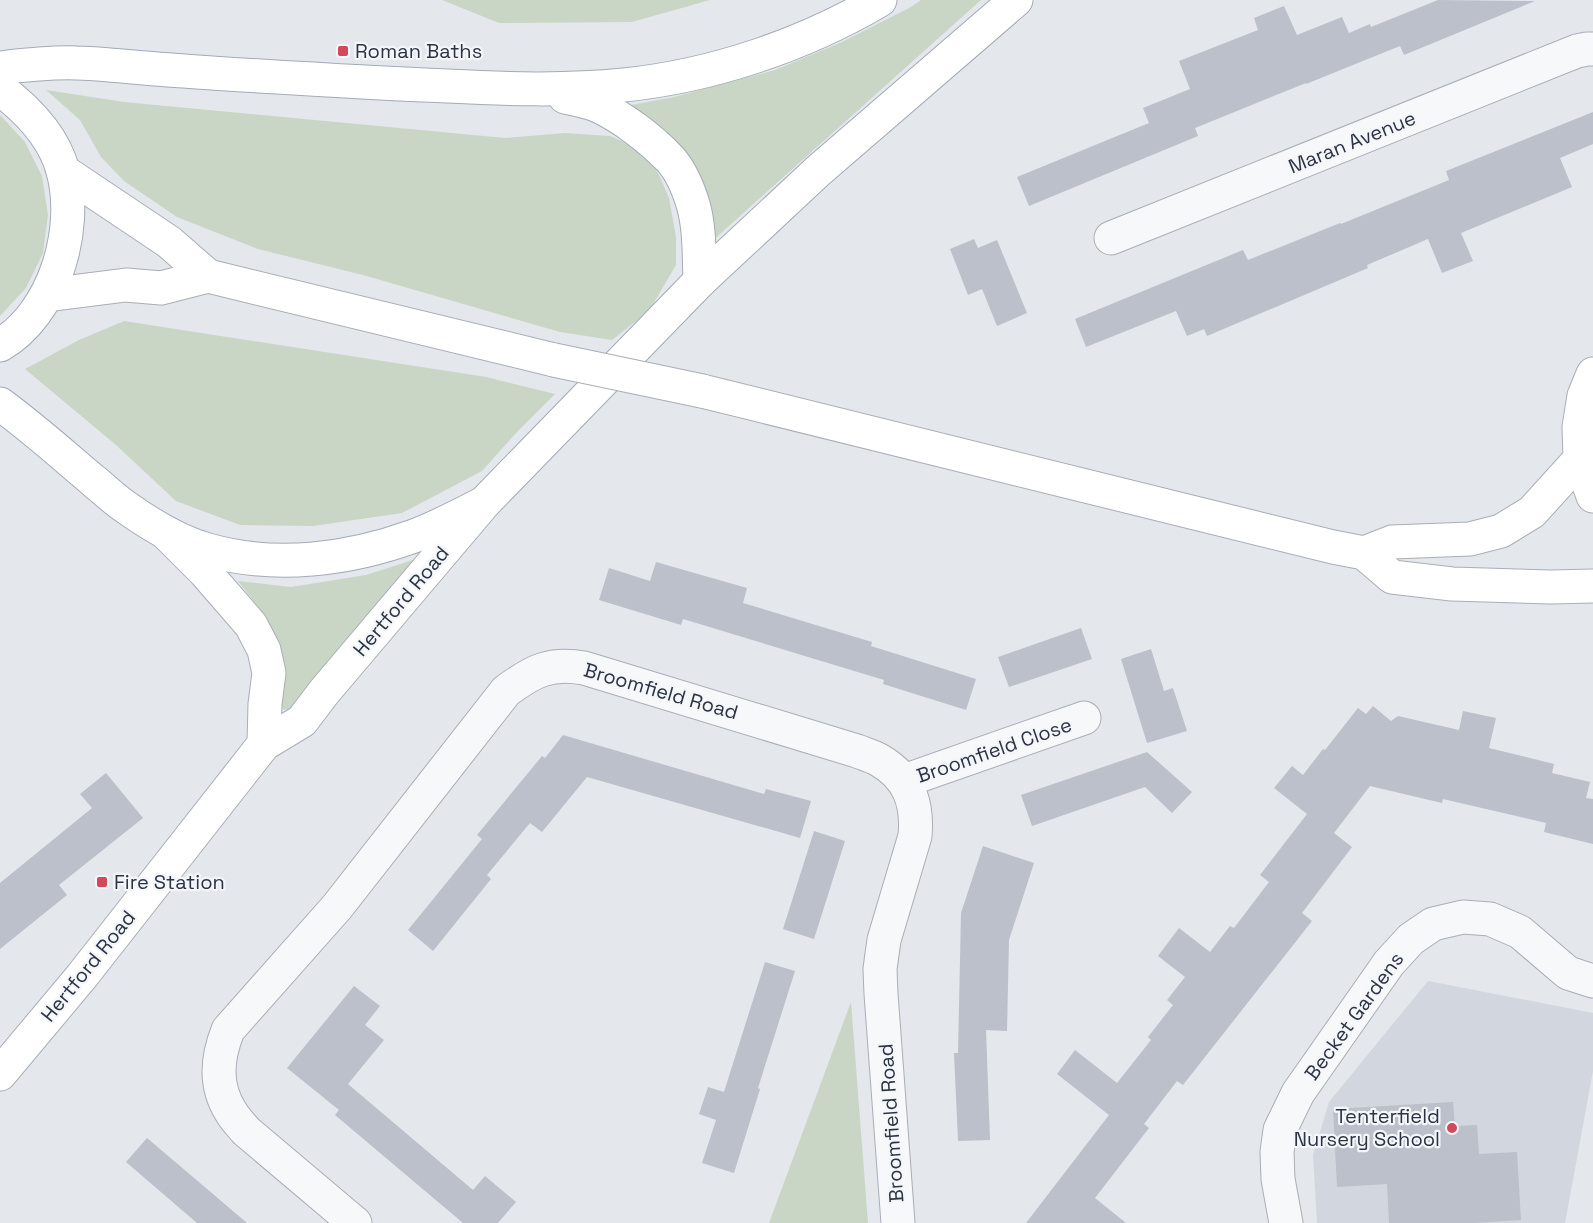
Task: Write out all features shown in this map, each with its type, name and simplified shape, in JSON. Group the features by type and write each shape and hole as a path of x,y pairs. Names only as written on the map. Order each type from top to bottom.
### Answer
{"main road":[{"path":"0,68 29,64 78,63 399,85 531,89 626,85 670,78 770,51 857,14 880,0"},
{"path":"0,404 126,508 166,533 206,550 238,557 301,561 337,557 376,548 444,524 484,503 700,281 818,171 1017,0"},
{"path":"0,89 21,105 40,126 53,147 63,171 69,207 66,236 59,266 48,295 33,317 0,345"},
{"path":"531,89 594,104 615,114 634,127 670,160 684,181 693,205 698,233 700,281"},
{"path":"63,171 169,242 208,276 554,360 702,391 1333,547 1364,552 1392,542 1470,539 1501,531 1532,512 1580,459"},
{"path":"48,295 126,285 161,288 208,276"},
{"path":"1593,374 1584,396 1579,427 1580,459 1593,496"},
{"name":"Hertford Road","path":"0,1074 82,976 264,744 302,721 484,503"},
{"path":"166,533 245,617 264,651 268,673 264,744"},
{"path":"1364,552 1392,577 1452,584 1593,586"}],"street":[{"name":"Maran Avenue","path":"1111,238 1577,51 1593,49"},
{"name":"Broomfield Road","path":"355,1223 246,1131 231,1112 222,1092 219,1076 219,1061 228,1030 337,907 506,691 525,677 541,670 567,665 584,668 857,751 879,759 904,781 915,807 917,820 915,836 884,940 880,969 898,1223"},
{"name":"Broomfield Close","path":"904,781 1084,718"},
{"name":"Becket Gardens","path":"1286,1223 1278,1179 1277,1152 1280,1130 1298,1093 1389,963 1411,939 1433,924 1463,917 1490,919 1520,932 1568,973 1593,981"}],"shaded area":[{"name":"Tenterfield Nursery School","path":"1428,981 1593,1013 1593,1071 1565,1223 1317,1223 1313,1155 1329,1102"}],"green space":[{"path":"442,0 710,0 632,22 499,23"},
{"path":"921,0 981,0 710,243 630,112 631,105 674,97 775,70 842,42"},
{"path":"46,90 124,102 505,138 565,133 610,136 635,147 649,158 660,177 669,198 676,237 676,265 649,311 612,340 560,332 363,275 258,249 177,217 124,181 101,157 80,120"},
{"path":"0,115 25,142 42,176 48,215 43,253 26,288 0,316"},
{"path":"124,321 486,377 555,394 482,471 402,513 313,526 240,525 176,501 116,445 25,369 79,340"},
{"path":"419,558 292,708 284,710 280,704 285,677 280,649 269,625 238,581 291,587 366,575"},
{"path":"851,1002 868,1223 769,1223"}],"building":[{"path":"1438,0 1535,1 1404,55 1400,46 1306,83 1195,128 1198,136 1029,206 1017,177 1149,123 1143,108 1190,89 1179,61 1258,30 1254,18 1284,6 1297,35 1342,17 1349,33 1370,24 1371,27"},
{"path":"1593,112 1593,144 1560,158 1572,187 1461,233 1473,261 1442,273 1428,239 1367,265 1368,268 1207,336 1204,329 1187,336 1176,311 1086,347 1075,319 1243,250 1248,260 1341,224 1449,180 1446,171"},
{"path":"974,239 978,248 997,240 1027,313 997,326 982,289 968,295 950,249"},
{"path":"656,562 747,588 743,603 872,642 871,646 976,679 966,710 883,684 884,680 683,619 681,625 599,600 609,568 650,581"},
{"path":"1081,628 1092,659 1009,687 998,657"},
{"path":"1151,649 1164,691 1173,688 1187,731 1147,743 1121,659"},
{"path":"1373,706 1391,721 1398,716 1459,730 1463,711 1496,718 1489,748 1554,764 1552,773 1590,782 1586,798 1593,799 1593,844 1544,832 1546,823 1443,799 1442,803 1370,786 1334,833 1352,847 1302,913 1312,921 1183,1085 1177,1081 1144,1124 1149,1128 1095,1198 1126,1223 1026,1223 1109,1115 1057,1074 1075,1050 1117,1083 1151,1040 1148,1037 1173,1005 1167,1000 1185,977 1158,956 1179,928 1210,952 1230,926 1234,928 1269,882 1260,875 1307,814 1274,788 1292,766 1303,775 1358,708 1366,714"},
{"path":"563,735 764,794 766,789 811,801 800,838 587,777 542,832 530,823 487,875 491,879 433,951 408,930 482,839 477,835 542,756 545,758"},
{"path":"1147,752 1192,792 1172,813 1145,787 1032,826 1021,795"},
{"path":"106,773 143,818 59,885 67,895 0,949 0,883 92,808 80,794"},
{"path":"814,831 845,841 814,939 783,929"},
{"path":"983,846 1034,863 1009,940 1007,1031 986,1030 990,1140 958,1141 954,1053 958,1053 961,913"},
{"path":"765,962 795,971 734,1173 702,1163 716,1120 699,1114 708,1087 724,1092"},
{"path":"354,986 380,1006 365,1025 384,1040 348,1084 473,1190 485,1176 516,1202 498,1223 463,1223 335,1115 339,1110 287,1068"},
{"path":"1453,1102 1455,1126 1477,1125 1479,1154 1517,1152 1521,1220 1475,1223 1389,1223 1387,1184 1337,1187 1333,1109"},
{"path":"147,1138 247,1223 197,1223 126,1162"}],"place":[{"name":"Roman Baths","path":"343,51"},
{"name":"Fire Station","path":"102,882"},
{"name":"Tenterfield Nursery School","path":"1452,1128"}]}
